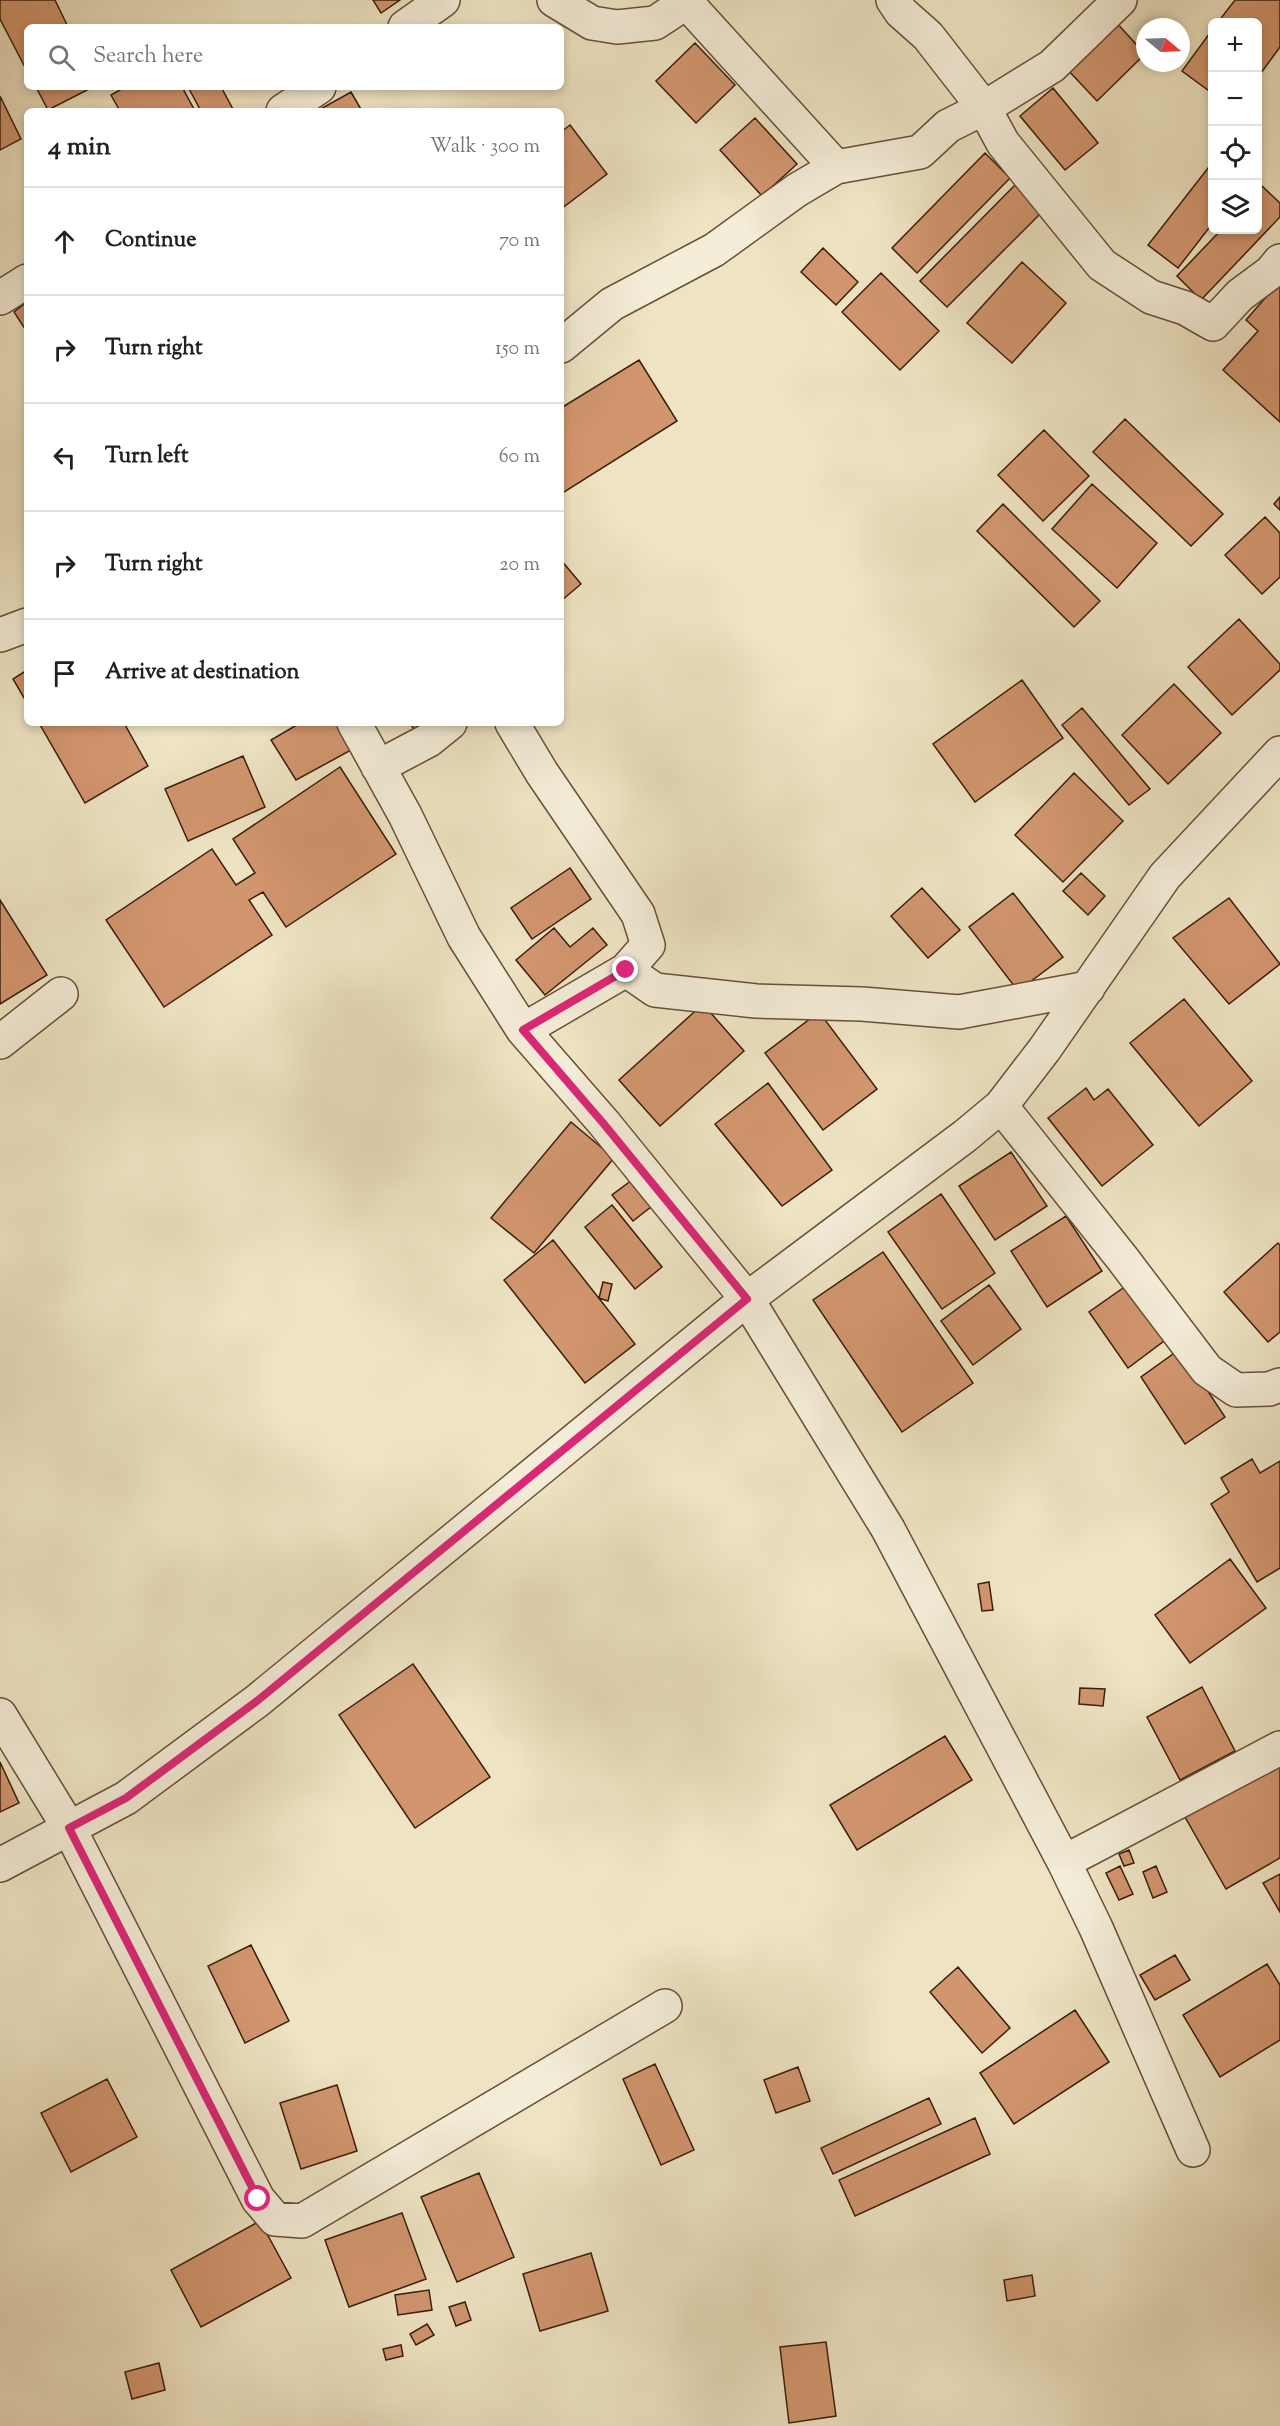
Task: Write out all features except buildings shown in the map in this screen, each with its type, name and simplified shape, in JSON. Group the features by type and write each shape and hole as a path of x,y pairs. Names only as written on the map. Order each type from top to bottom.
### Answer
{"street":[{"path":"409,24 443,0"},
{"path":"554,0 592,23 617,27 655,23 688,2 836,167"},
{"path":"893,0 901,12 927,36 984,108 1003,143 1102,265 1151,297 1185,308 1213,324 1240,295 1271,272 1280,261"},
{"path":"564,344 612,304 714,250 797,190 836,167 920,152 948,126 984,108 1052,66 1120,0"},
{"path":"288,108 315,90"},
{"path":"0,298 24,283"},
{"path":"0,634 24,626"},
{"path":"356,726 405,815 464,937 523,1030 603,1123 747,1299 888,1528 1064,1862 1096,1928 1193,2150"},
{"path":"378,767 429,740 446,726"},
{"path":"514,726 542,773 638,914 648,945 626,970 523,1030"},
{"path":"0,1865 126,1798 257,1701 747,1299 965,1136 1001,1106 1088,988 1165,876 1280,753"},
{"path":"626,970 655,990 756,1001 862,1004 959,1012 1088,988"},
{"path":"0,1042 61,994"},
{"path":"1001,1106 1122,1258 1207,1370 1236,1390 1269,1389 1280,1385"},
{"path":"0,1715 69,1828 258,2199 275,2219 302,2221 665,2006"},
{"path":"1064,1862 1280,1748"}],"route":[{"path":"258,2199 69,1828 126,1798 257,1701 747,1299 603,1123 523,1030 626,970"}]}
